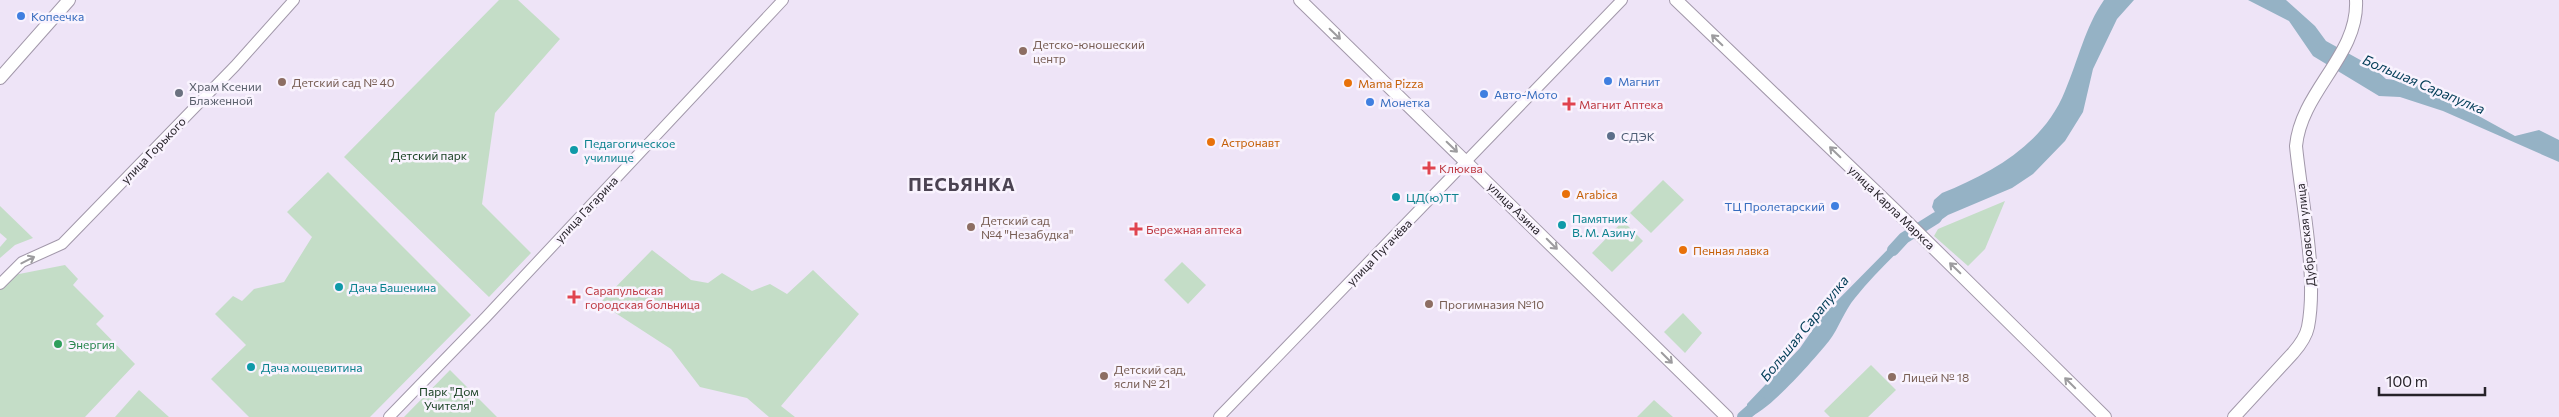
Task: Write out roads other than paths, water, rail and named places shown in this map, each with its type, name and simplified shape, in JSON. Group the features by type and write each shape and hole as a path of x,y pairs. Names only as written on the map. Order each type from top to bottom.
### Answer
{"main road":[{"path":"0,78 69,0"},
{"name":"улица Азина","path":"1300,0 1724,413"},
{"name":"улица Карла Маркса","path":"1676,0 1895,210 2105,417"},
{"name":"Дубровская улица","path":"2234,417 2293,353 2302,342 2308,328 2311,294 2309,260 2296,146 2302,117 2351,35 2356,17 2356,0"}],"street":[{"name":"улица Горького","path":"0,284 22,262 62,244 236,66 294,0"},
{"name":"улица Гагарина","path":"389,417 480,324 783,0"},
{"name":"улица Пугачёва","path":"1219,417 1622,0"}],"water":[{"path":"2104,0 2134,0 2117,19 2093,69 2083,112 2065,141 2033,174 2012,188 1948,215 1927,230 1923,226 1936,214 1932,207 1934,200 1942,193 1997,166 2030,141 2044,126 2056,110 2092,21"},
{"path":"2248,0 2286,0 2315,26 2326,41 2373,67 2386,79 2417,82 2515,136 2539,130 2559,140 2559,162 2443,111 2400,97 2379,96 2313,56 2289,21"},
{"path":"1901,236 1908,242 1880,269 1855,298 1833,336 1823,349 1779,396 1756,414 1748,417 1747,404 1800,348 1822,316"}],"waterway":[{"name":"Большая Сарапулка","path":"1893,250 1904,238 1936,218"},
{"name":"Большая Сарапулка","path":"1743,417 1760,402"}],"place":[{"name":"Копеечка","path":"21,16"},
{"name":"Детско-юношеский центр","path":"1023,51"},
{"name":"Магнит","path":"1608,81"},
{"name":"Детский сад № 40","path":"282,82"},
{"name":"Mama Pizza","path":"1348,83"},
{"name":"Храм Ксении Блаженной","path":"179,93"},
{"name":"Авто-Мото","path":"1484,94"},
{"name":"Монетка","path":"1370,102"},
{"name":"Магнит Аптека","path":"1569,104"},
{"name":"СДЭК","path":"1611,136"},
{"name":"Астронавт","path":"1211,142"},
{"name":"Педагогическое училище","path":"574,150"},
{"name":"Клюква","path":"1429,168"},
{"name":"Arabica","path":"1566,194"},
{"name":"ЦД(ю)ТТ","path":"1396,197"},
{"name":"ТЦ Пролетарский","path":"1835,206"},
{"name":"Памятник В. М. Азину","path":"1562,225"},
{"name":"Детский сад №4 \"Незабудка\"","path":"971,227"},
{"name":"Бережная аптека","path":"1136,229"},
{"name":"Пенная лавка","path":"1683,250"},
{"name":"Дача Башенина","path":"339,287"},
{"name":"Сарапульская городская больница","path":"574,297"},
{"name":"Прогимназия №10","path":"1429,304"},
{"name":"Энергия","path":"58,344"},
{"name":"Дача мощевитина","path":"251,367"},
{"name":"Детский сад, ясли № 21","path":"1104,376"},
{"name":"Лицей № 18","path":"1892,377"}],"district":[{"name":"ПЕСЬЯНКА","path":"962,184"}],"park label":[{"name":"Детский парк","path":"429,155"},
{"name":"Парк \"Дом Учителя\"","path":"449,398"}]}
